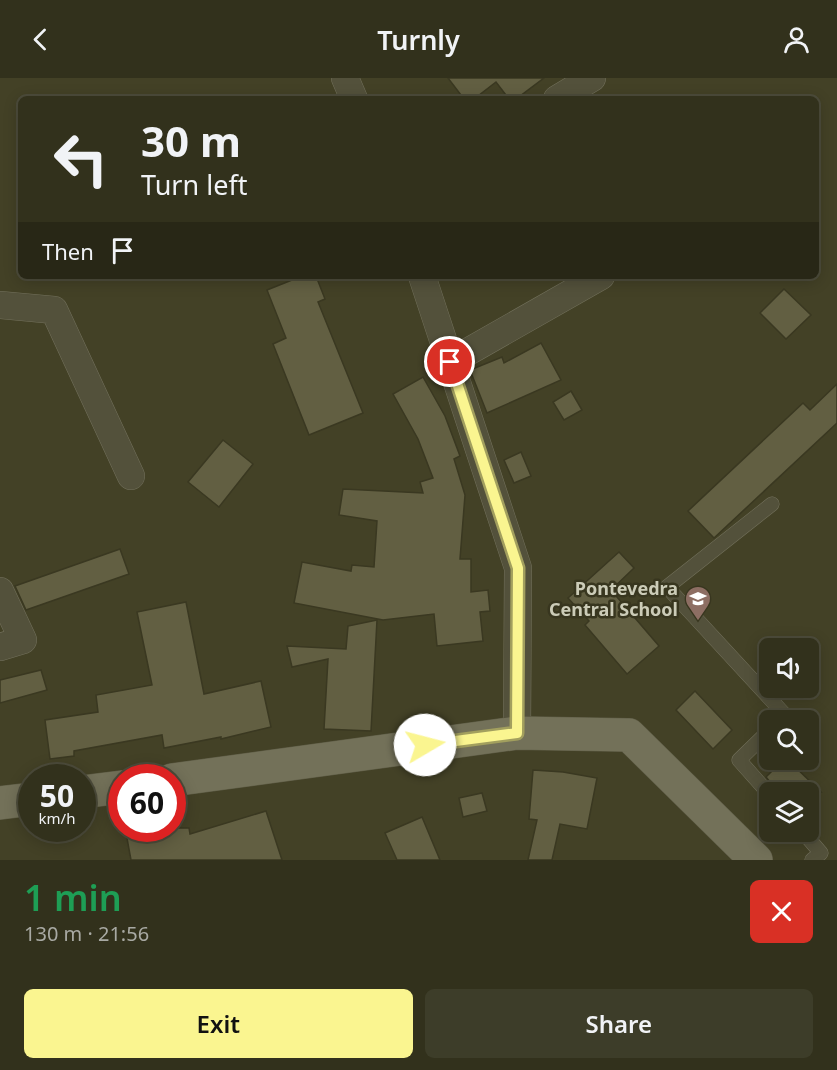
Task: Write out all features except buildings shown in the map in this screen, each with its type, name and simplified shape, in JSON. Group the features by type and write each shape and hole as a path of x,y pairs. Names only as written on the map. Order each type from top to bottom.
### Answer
{"main road":[{"path":"186,778 517,733 629,735 756,860"},
{"path":"0,803 18,801"}],"street":[{"path":"345,78 353,96"},
{"path":"562,96 592,78"},
{"path":"423,279 518,568 517,733"},
{"path":"450,362 596,279"},
{"path":"0,305 54,310 131,476"},
{"path":"0,591 23,640 0,647"}],"lane":[{"path":"772,504 667,587 780,710"},
{"path":"759,741 739,760 759,783"},
{"path":"812,842 821,853 812,860"}],"place":[{"name":"Pontevedra Central School","path":"698,622"}],"route":[{"path":"425,745 517,733 518,568 450,362"}]}
